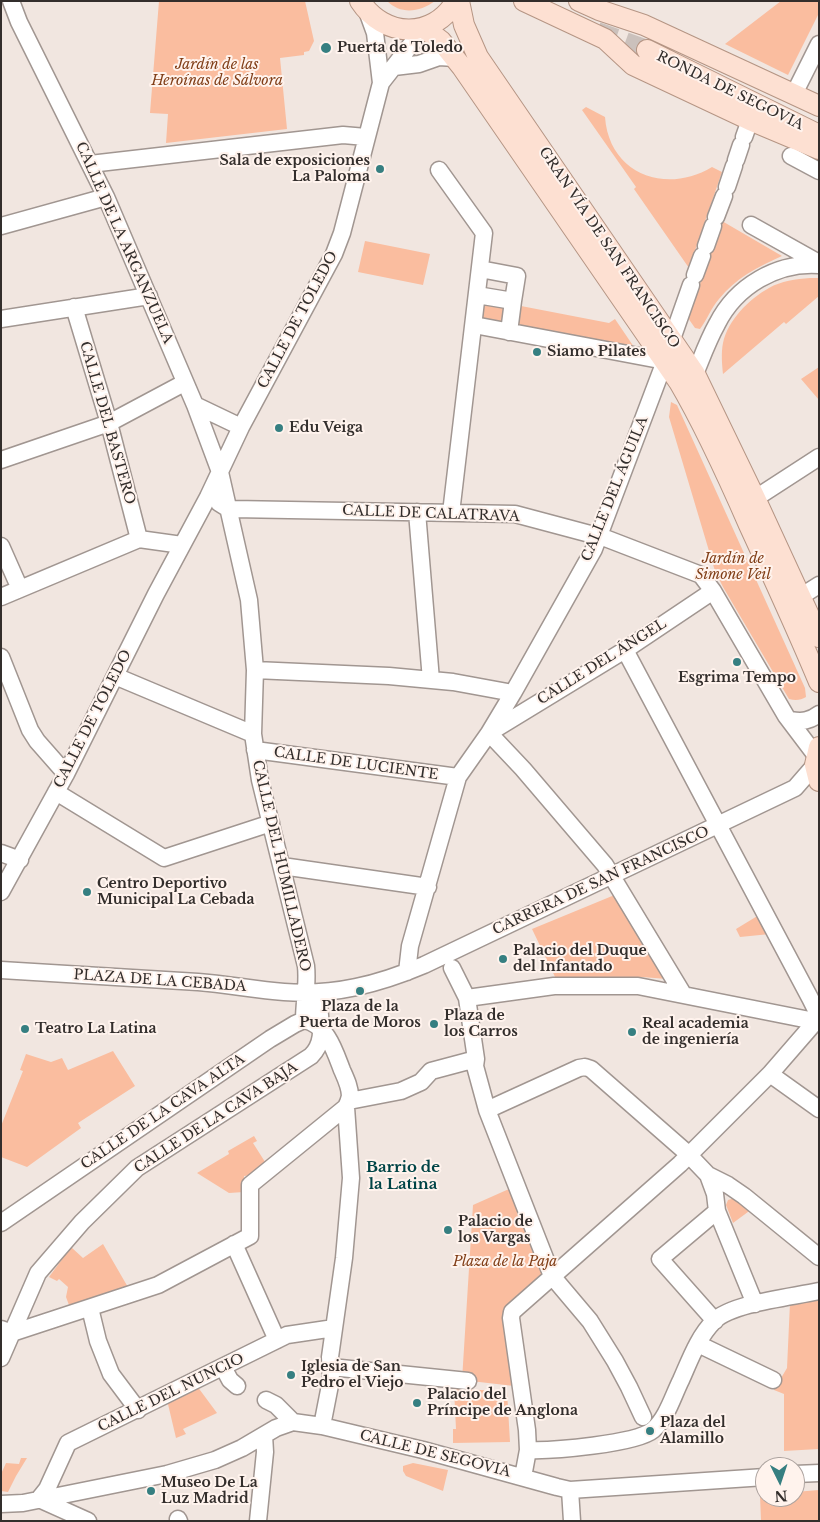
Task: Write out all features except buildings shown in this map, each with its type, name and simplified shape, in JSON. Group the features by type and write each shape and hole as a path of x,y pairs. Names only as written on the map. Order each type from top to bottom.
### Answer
{"main road":[{"path":"364,6 378,22 393,28 408,30 424,28 435,23 445,16 458,1"},
{"name":"GRAN VÍA DE SAN FRANCISCO","path":"458,1 464,25 478,57 695,374 819,682"},
{"path":"524,1 605,39 633,66 741,146 819,149"},
{"path":"579,1 644,26 819,106"},
{"name":"GRAN VÍA DE SAN FRANCISCO","path":"424,28 441,41 455,58 666,361 748,503 800,597 819,637"},
{"name":"RONDA DE SEGOVIA","path":"819,124 647,50 819,135"}],"street":[{"name":"CALLE DE LA ARGANZUELA","path":"11,1 19,22 106,197 195,405 220,472"},
{"name":"CALLE DE TOLEDO","path":"1,892 66,774 208,497 241,427 334,254 342,232 381,83 375,33 364,6"},
{"name":"CALLE DE TOLEDO","path":"381,83 424,28"},
{"path":"794,94 819,44"},
{"path":"394,67 419,64 439,57 455,58"},
{"path":"90,164 343,135 366,137"},
{"path":"672,340 741,146"},
{"path":"791,156 819,171"},
{"path":"439,170 484,233 451,513"},
{"path":"1,226 106,197"},
{"path":"751,225 819,264"},
{"path":"695,374 716,324 737,295 753,282 770,273 798,265 819,264"},
{"path":"480,269 517,276 509,332"},
{"path":"477,295 513,301"},
{"path":"1,319 149,296"},
{"name":"CALLE DEL BASTERO","path":"74,307 109,423 139,539"},
{"path":"474,325 666,361"},
{"name":"CALLE DEL ÁGUILA","path":"407,972 410,946 458,777 489,733 513,693 594,549 666,361"},
{"path":"1,460 109,423 184,383"},
{"path":"195,405 241,427"},
{"path":"748,503 819,457"},
{"name":"CALLE DEL HUMILLADERO","path":"220,472 249,600 255,670 254,742 260,780 312,993"},
{"name":"CALLE DE CALATRAVA","path":"208,497 227,508 515,514 599,536 701,574 713,590 781,708 818,761"},
{"path":"417,512 431,680"},
{"path":"1,597 139,539 182,545"},
{"path":"1,546 20,589"},
{"path":"800,597 819,585"},
{"name":"CALLE DEL ÁNGEL","path":"489,733 625,650 713,590"},
{"path":"523,1477 528,1450 527,1430 511,1318 512,1312 690,1155 770,1074 817,1022 816,1010 625,650"},
{"path":"1,657 30,730 37,741 66,774"},
{"path":"255,670 389,676 453,682 513,693"},
{"name":"CALLE DE LUCIENTE","path":"115,676 254,742 458,777"},
{"path":"791,720 814,719 819,714"},
{"path":"489,733 529,776 613,876 683,994"},
{"name":"CARRERA DE SAN FRANCISCO","path":"407,972 613,876 794,788 818,761"},
{"name":"CARRERA DE SAN FRANCISCO","path":"794,788 819,787"},
{"path":"56,792 164,858 271,823"},
{"path":"1,854 20,860"},
{"path":"282,866 428,887"},
{"path":"452,968 467,998 476,1062 515,1185 552,1276 590,1321 629,1386 643,1417"},
{"name":"PLAZA DE LA CEBADA","path":"1,970 217,984 272,991 312,993"},
{"path":"322,1426 331,1380 330,1357 344,1258 351,1178 347,1104 349,1087 332,1044 323,1031 312,1022 304,1020 304,1001 312,993 366,986 407,972"},
{"path":"467,998 554,986 638,986 817,1022"},
{"path":"312,993 323,1031"},
{"name":"CALLE DE LA CAVA ALTA","path":"1,1222 270,1039 304,1020"},
{"name":"CALLE DE LA CAVA BAJA","path":"1,1358 6,1331 38,1272 82,1222 137,1168 311,1056 317,1049 323,1031"},
{"path":"6,1331 90,1308 158,1285 250,1236 250,1185 347,1104 401,1091 422,1082 431,1071 476,1062"},
{"path":"491,1109 579,1068 591,1069 690,1155 708,1176 715,1194 717,1211 755,1304"},
{"path":"770,1074 819,1108"},
{"path":"708,1176 728,1185 744,1196 819,1257"},
{"path":"714,1321 660,1259 717,1211"},
{"path":"234,1244 277,1340"},
{"path":"528,1450 542,1451 645,1435 652,1431 663,1418 698,1344 714,1321 732,1310 819,1291"},
{"path":"90,1308 98,1341 111,1374 138,1410"},
{"name":"CALLE DEL NUNCIO","path":"39,1499 47,1489 68,1444 287,1335 334,1328"},
{"path":"698,1344 773,1380"},
{"path":"223,1367 230,1380 237,1386"},
{"path":"331,1367 468,1380"},
{"path":"266,1400 294,1422"},
{"name":"CALLE DE SEGOVIA","path":"1,1504 15,1504 167,1474 230,1454 276,1428 294,1422 322,1426 423,1450 570,1490 755,1477"},
{"path":"258,1521 265,1452 264,1435"},
{"path":"805,1474 819,1473"},
{"path":"570,1490 572,1521"},
{"path":"78,1491 72,1503 82,1518"},
{"path":"39,1499 82,1518"}],"green space":[{"name":"Jardín de las Heroínas de Sálvora","path":"159,1 305,1 314,41 309,51 304,52 304,55 280,58 287,129 166,143 168,114 150,113"},
{"path":"387,1 435,1 417,10 404,10"},
{"path":"781,1 819,1 819,13 788,75 725,44"},
{"path":"586,107 605,117 609,137 617,153 628,165 643,174 659,179 676,179 694,175 712,167 722,172 689,268 634,189 636,187 582,110"},
{"path":"722,221 782,256 756,269 732,285 716,303 700,329 695,328 688,318"},
{"path":"365,241 430,254 423,285 358,272"},
{"path":"819,278 819,296 786,324 784,322 723,374 723,343 729,326 740,311 761,293 778,284"},
{"path":"479,303 504,304 505,322 479,323"},
{"path":"521,306 609,323 615,319 636,350 517,327"},
{"path":"819,367 819,400 801,379"},
{"name":"Jardín de Simone Veil","path":"671,402 677,405 805,688 806,697 804,698 789,699 715,571 669,417"},
{"path":"617,894 667,979 642,977 556,979 532,929"},
{"path":"759,915 770,934 740,937 736,929"},
{"path":"113,1051 135,1086 78,1123 81,1128 27,1167 1,1157 1,1126 23,1071 20,1070 26,1054 51,1062 62,1058 68,1070"},
{"path":"254,1136 257,1141 253,1143 267,1165 253,1175 244,1176 244,1192 229,1193 197,1173 229,1154 228,1151"},
{"name":"Plaza de la Paja","path":"509,1189 545,1271 504,1314 514,1386 462,1380 473,1205"},
{"path":"735,1198 752,1209 733,1223 726,1205 728,1200"},
{"path":"103,1244 129,1289 69,1305 66,1297 68,1287 59,1279 57,1281 49,1277 71,1247 83,1258"},
{"path":"819,1298 819,1449 784,1451 784,1394 774,1390 787,1368 790,1303"},
{"path":"197,1386 217,1413 183,1429 186,1434 176,1438 167,1400"},
{"path":"454,1389 507,1391 510,1442 453,1443 453,1429 456,1429"},
{"path":"21,1458 27,1458 8,1492 1,1491 1,1474 6,1463 19,1464"},
{"path":"413,1463 448,1470 443,1491 406,1476 403,1466"},
{"path":"819,1490 819,1521 761,1521 760,1507 805,1507 805,1491"}],"tunnel":[{"path":"597,32 647,50"}],"place":[{"name":"Puerta de Toledo","path":"326,48"},
{"name":"Sala de exposiciones La Paloma","path":"380,169"},
{"name":"Siamo Pilates","path":"537,352"},
{"name":"Edu Veiga","path":"279,428"},
{"name":"Esgrima Tempo","path":"737,662"},
{"name":"Centro Deportivo Municipal La Cebada","path":"87,892"},
{"name":"Palacio del Duque del Infantado","path":"503,959"},
{"name":"Plaza de la Puerta de Moros","path":"360,991"},
{"name":"Plaza de los Carros","path":"434,1024"},
{"name":"Teatro La Latina","path":"25,1029"},
{"name":"Real academia de ingeniería","path":"632,1032"},
{"name":"Palacio de los Vargas","path":"448,1230"},
{"name":"Iglesia de San Pedro el Viejo","path":"291,1375"},
{"name":"Palacio del Príncipe de Anglona","path":"417,1403"},
{"name":"Plaza del Alamillo","path":"650,1431"},
{"name":"Museo De La Luz Madrid","path":"151,1491"}],"district":[{"name":"Barrio de la Latina","path":"403,1176"}]}
